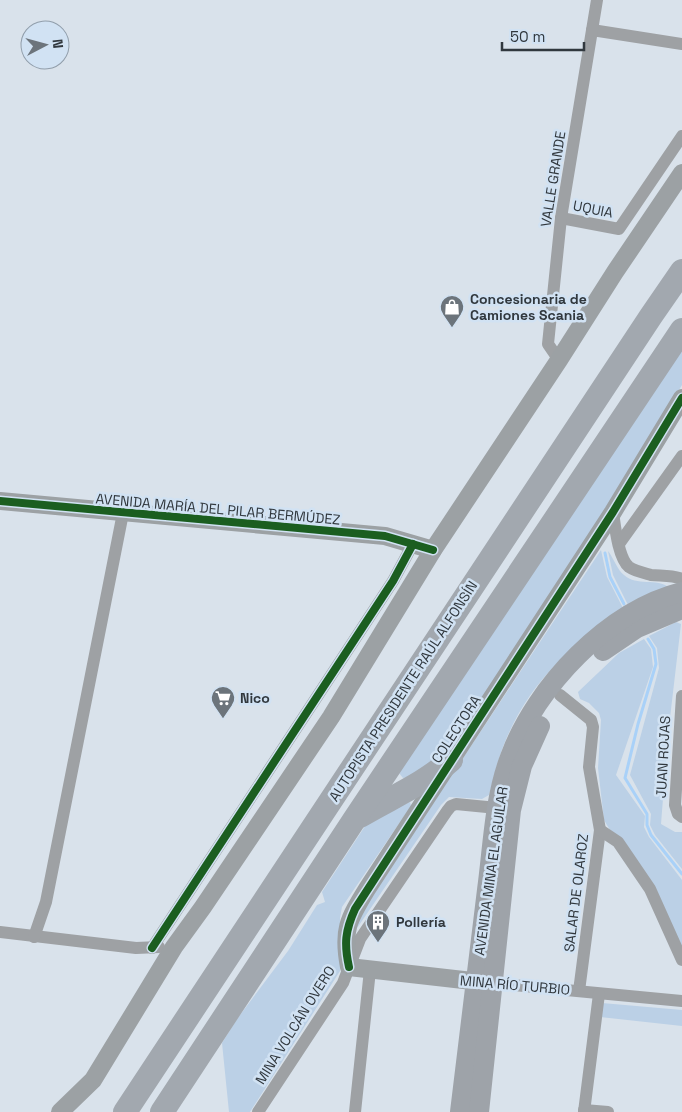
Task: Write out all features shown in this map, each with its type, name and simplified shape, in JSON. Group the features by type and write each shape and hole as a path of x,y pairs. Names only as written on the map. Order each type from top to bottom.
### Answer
{"highway":[{"name":"AUTOPISTA PRESIDENTE RAÚL ALFONSÍN","path":"125,1112 682,272"},
{"name":"AUTOPISTA PRESIDENTE RAÚL ALFONSÍN","path":"162,1112 172,1101 354,820 682,330"},
{"path":"354,820 422,782 451,760"},
{"path":"116,1112 208,973 226,960"}],"main road":[{"name":"AVENIDA MINA EL AGUILAR","path":"479,1112 485,982 497,808 510,756 545,691 581,652 624,619 642,608 682,592"},
{"name":"AVENIDA MINA EL AGUILAR","path":"460,1112 485,982 516,786 532,742 543,720 560,694 592,660 616,641 654,619 682,609"}],"street":[{"name":"VALLE GRANDE","path":"558,360 548,344 561,218 597,0"},
{"path":"592,30 682,44"},
{"name":"UQUIA","path":"561,218 619,229 682,136"},
{"path":"60,1112 93,1080 174,947 331,717 433,550 682,173"},
{"name":"COLECTORA","path":"349,967 345,947 347,926 355,909 613,512 682,398"},
{"path":"619,544 682,456"},
{"name":"AVENIDA MARÍA DEL PILAR BERMÚDEZ","path":"0,502 385,536 433,550"},
{"path":"613,512 623,560 628,566 634,570 682,579"},
{"path":"34,937 46,902 123,513"},
{"path":"152,948 387,589 413,544"},
{"name":"SALAR DE OLAROZ","path":"560,694 591,720 593,727 590,767 600,830 579,991"},
{"name":"JUAN ROJAS","path":"682,696 675,805 678,814 682,817"},
{"name":"MINA VOLCÁN OVERO","path":"258,1112 343,982 360,939 447,811 456,804 497,808"},
{"path":"600,830 618,842 650,889 682,960"},
{"path":"0,932 136,948 174,947"},
{"name":"MINA RÍO TURBIO","path":"349,967 682,1001"},
{"path":"355,1112 370,970"},
{"path":"599,994 584,1111 608,1112"}],"shaded area":[{"path":"682,339 682,385 601,517 473,712 444,752 411,777 403,778 399,773"},
{"path":"601,550 607,577 623,608 571,650 542,680 529,697 507,737 489,795 482,799 449,797 441,805 351,937 353,924"},
{"path":"608,551 620,570 629,579 659,583 670,588 628,605 613,575"},
{"path":"676,622 681,624 668,735 661,824 675,832 682,832 682,869 655,835 650,825 651,814 630,775 659,668 657,648 649,636"},
{"path":"644,639 651,649 653,667 616,775 645,816 644,827 649,837 682,880 682,951 604,820 598,768 601,720 599,713 589,703 580,699 578,692 619,653"},
{"path":"410,802 411,806 342,907 340,918 340,971 250,1112 229,1112 222,1043 237,1019 288,951 317,905 325,902 322,892 369,820"},
{"path":"602,1003 682,1010 682,1026 600,1017"}],"waterway":[{"path":"605,553 610,577 624,604"},
{"path":"648,639 654,649 656,664 638,724 625,778 647,814 647,825 651,835 682,874"}],"cycle path":[{"path":"349,967 346,938 355,909 613,512 682,398"},
{"path":"0,501 385,536 433,550"},
{"path":"152,948 393,581 413,544"}],"place":[{"name":"Concesionaria de Camiones Scania","path":"452,328"},
{"name":"Nico","path":"223,719"},
{"name":"Pollería","path":"378,943"}]}
